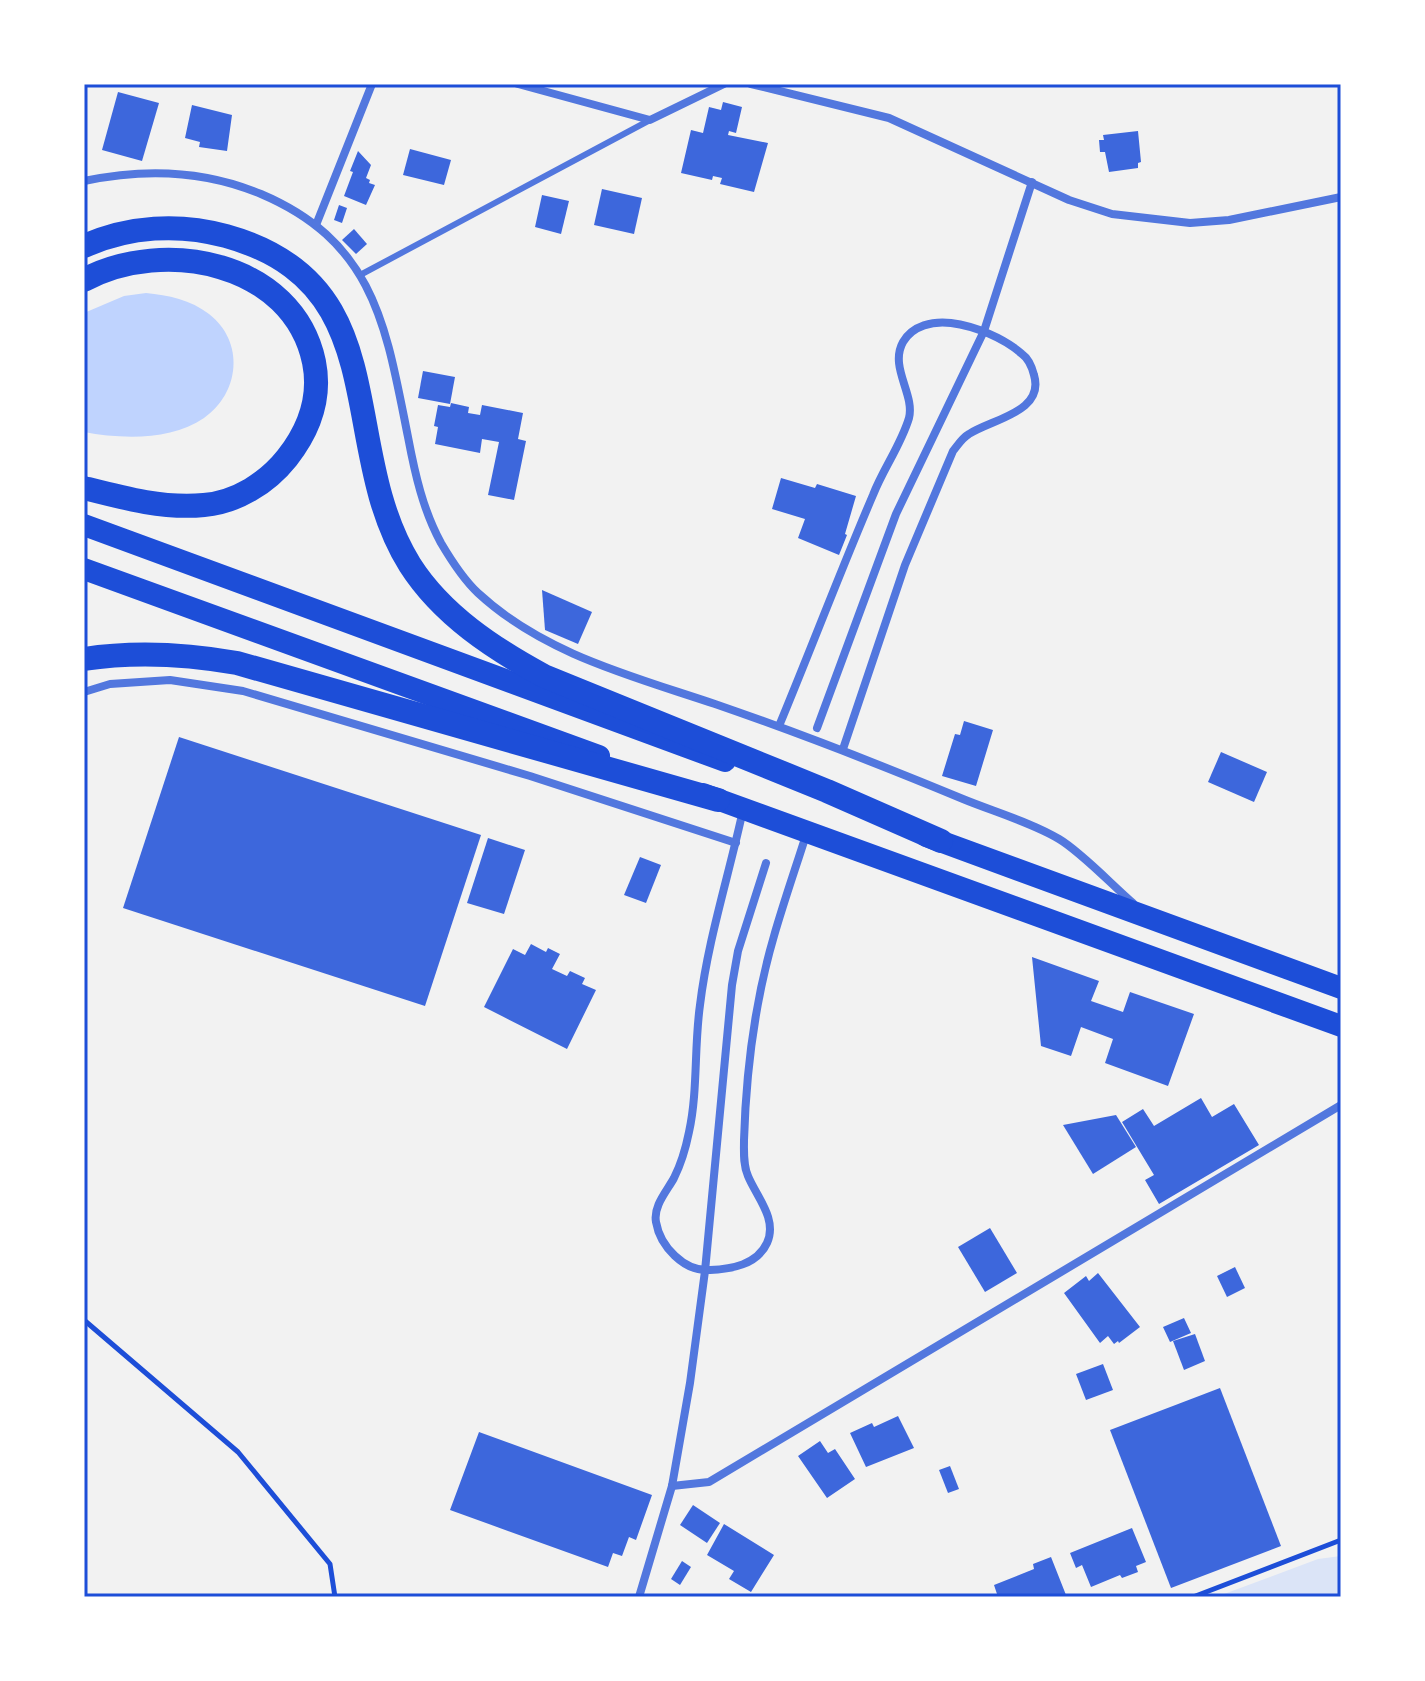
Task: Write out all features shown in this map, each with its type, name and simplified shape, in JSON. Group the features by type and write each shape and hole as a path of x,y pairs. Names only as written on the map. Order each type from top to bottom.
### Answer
{"highway":[{"path":"84,246 118,234 148,229 193,229 240,239 270,252 297,269 318,289 334,312 346,339 374,474 395,536 411,566 456,617 511,659 544,676 827,791 941,841"},
{"path":"84,280 119,266 148,260 191,261 233,272 259,284 283,302 299,322 310,346 316,374 315,401 307,426 295,448 268,477 234,498 207,505 178,506 84,488"},
{"path":"84,525 1341,988"},
{"path":"84,569 1341,1026"},
{"path":"84,659 151,653 194,655 237,663 718,800"}],"street":[{"path":"316,225 372,84"},
{"path":"518,84 650,120 724,84"},
{"path":"751,84 889,118 1069,200 1112,214 1190,223 1229,220 1341,197"},
{"path":"84,181 158,172 199,175 237,184 263,195 316,225 362,274 380,315 391,352 419,490 431,525 451,560 474,590 506,618 546,643 598,665 843,749 1060,839 1151,919"},
{"path":"817,728 896,514 984,331 1032,182"},
{"path":"779,726 874,491 910,414 899,354 904,341 912,331 930,323 952,323 984,331 1021,352 1028,360 1036,381 1035,388 1029,402 1018,412 965,436 953,451 905,565 843,749"},
{"path":"84,692 110,684 170,680 243,691 530,776 736,843"},
{"path":"743,809 713,930 699,1006 690,1130 676,1172 655,1218 659,1234 677,1259 705,1271 752,1261 766,1245 770,1234 763,1203 745,1167 747,1108 757,1014 767,964 807,832"},
{"path":"639,1597 672,1486 690,1383 705,1271 732,985 738,951 766,863"},
{"path":"672,1486 709,1482 1341,1105"}],"lane":[{"path":"362,274 650,120"}],"path":[{"path":"84,1320 238,1452 330,1564 335,1597"},
{"path":"1193,1597 1341,1540"}],"shaded area":[{"path":"1341,1556 1341,1597 1216,1597 1318,1559"}],"water":[{"path":"146,293 187,302 202,309 221,325 233,353 234,367 225,395 204,418 177,431 130,437 84,432 84,313 124,296"}],"building":[{"path":"118,92 159,103 142,161 102,150"},
{"path":"723,102 742,107 736,133 729,131 728,135 768,143 754,192 720,184 722,178 713,176 712,180 681,173 691,130 703,133 709,107 721,110"},
{"path":"192,105 232,115 227,151 199,147 200,142 185,138"},
{"path":"1138,131 1141,162 1138,168 1109,172 1105,152 1100,152 1099,140 1104,140 1103,135"},
{"path":"410,149 451,160 444,185 403,175"},
{"path":"358,151 371,165 366,178 375,185 366,205 344,196"},
{"path":"602,189 642,198 634,234 594,225"},
{"path":"542,195 569,201 561,234 535,227"},
{"path":"339,205 347,208 342,223 334,220"},
{"path":"354,229 367,244 356,254 342,240"},
{"path":"423,371 455,377 450,404 418,398"},
{"path":"451,403 469,407 468,413 480,415 482,405 523,413 518,439 526,441 514,500 488,495 499,442 482,439 480,453 435,444 438,405 450,407"},
{"path":"781,478 815,488 817,484 856,496 839,555 798,538 805,519 772,509"},
{"path":"542,590 592,612 578,644 545,630"},
{"path":"964,721 993,730 976,786 942,776 955,734 960,735"},
{"path":"179,737 481,835 425,1006 123,908"},
{"path":"1221,752 1267,772 1254,802 1208,782"},
{"path":"488,838 525,850 504,914 467,903"},
{"path":"640,857 661,865 646,903 624,895"},
{"path":"531,944 546,952 548,948 560,954 552,969 567,976 570,971 585,978 582,984 596,990 567,1049 484,1007 513,949 525,955"},
{"path":"1032,957 1099,981 1091,1001 1123,1012 1130,992 1194,1014 1168,1086 1105,1063 1113,1039 1081,1027 1071,1056 1041,1046"},
{"path":"1201,1098 1212,1117 1234,1104 1259,1145 1159,1204 1145,1180 1154,1175 1122,1122 1143,1109 1154,1126"},
{"path":"1116,1115 1136,1147 1093,1174 1063,1125"},
{"path":"990,1228 1017,1273 985,1292 958,1247"},
{"path":"1235,1267 1245,1288 1227,1297 1217,1276"},
{"path":"1098,1273 1140,1327 1119,1343 1114,1344 1108,1336 1100,1343 1064,1293 1086,1276 1089,1281"},
{"path":"1184,1318 1191,1333 1170,1342 1163,1327"},
{"path":"1195,1334 1205,1361 1184,1370 1173,1341"},
{"path":"1103,1364 1113,1390 1086,1400 1076,1374"},
{"path":"1220,1388 1281,1546 1171,1588 1110,1430"},
{"path":"898,1416 914,1448 866,1467 850,1433"},
{"path":"479,1432 652,1495 636,1540 629,1537 622,1556 613,1553 608,1567 450,1510"},
{"path":"820,1441 828,1453 835,1449 855,1479 827,1498 798,1456"},
{"path":"950,1466 959,1489 948,1493 939,1470"},
{"path":"693,1505 720,1523 707,1543 680,1525"},
{"path":"724,1524 774,1555 751,1592 729,1579 734,1571 707,1555"},
{"path":"1132,1528 1146,1562 1136,1566 1138,1572 1122,1578 1120,1575 1091,1587 1082,1565 1076,1568 1070,1553"},
{"path":"1051,1557 1066,1595 998,1597 994,1585 1034,1569 1033,1564"},
{"path":"682,1561 691,1567 680,1585 671,1579"}]}
